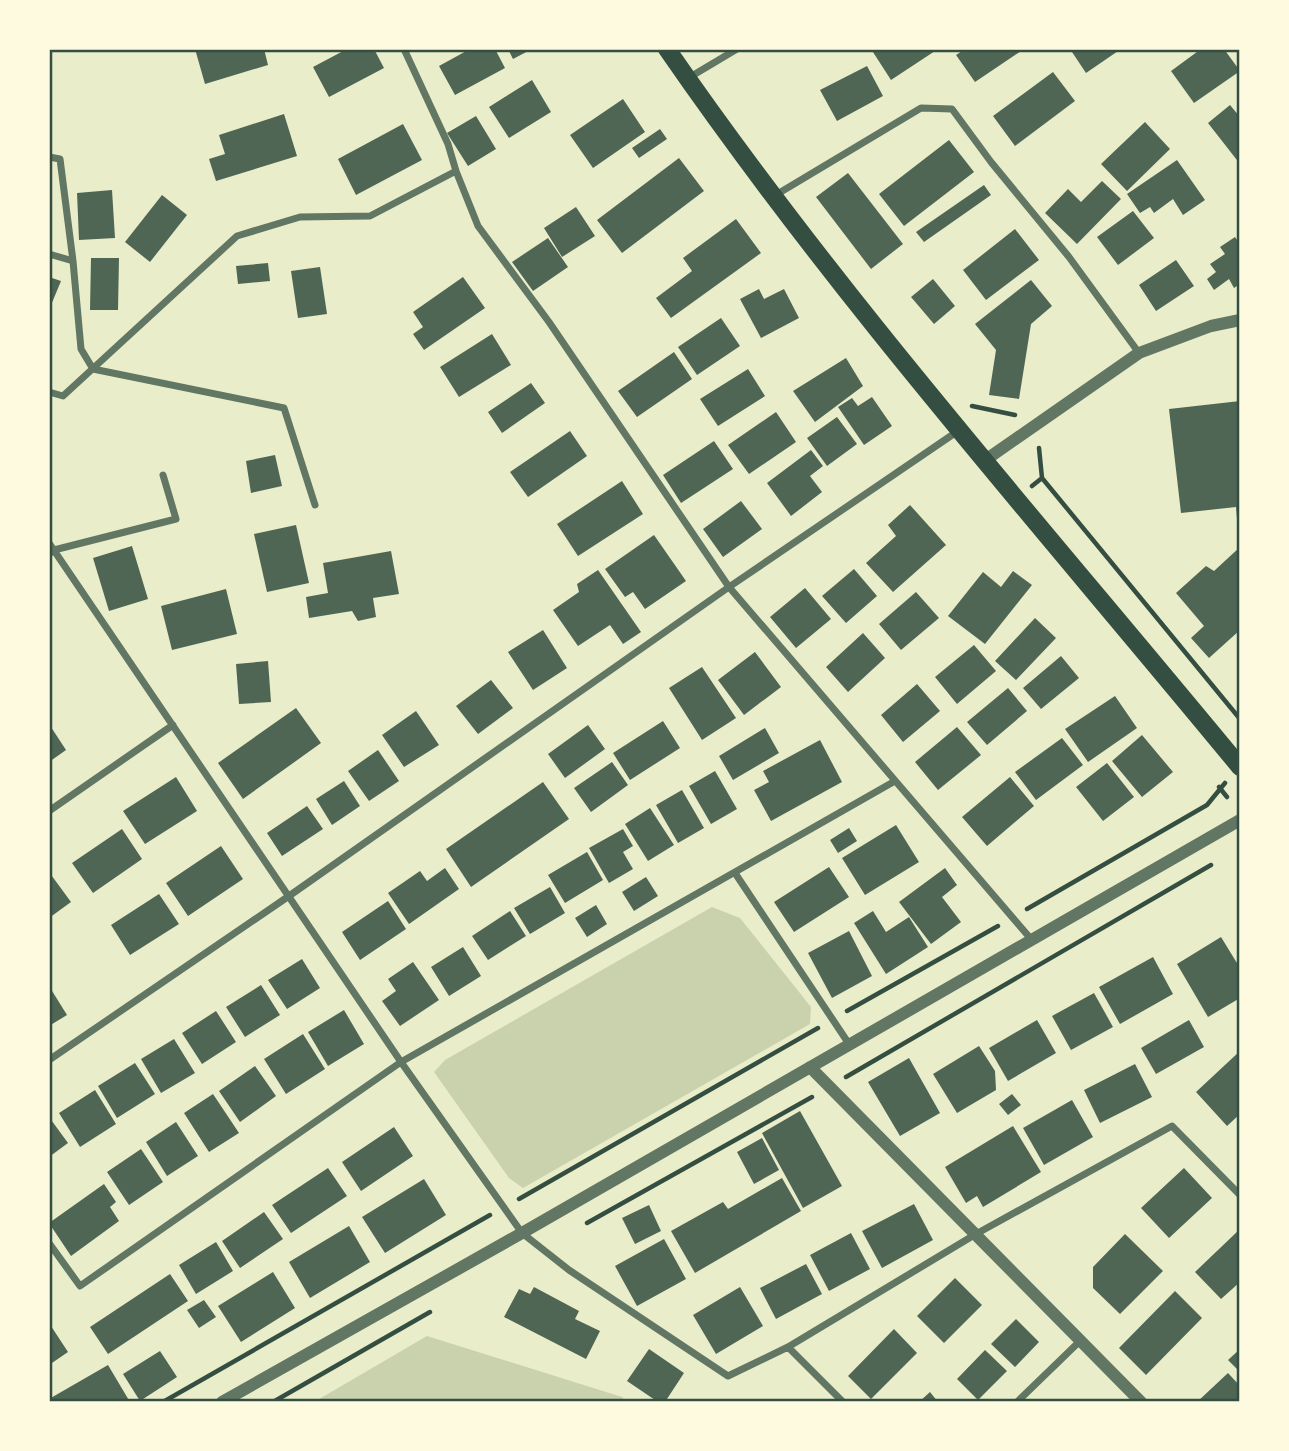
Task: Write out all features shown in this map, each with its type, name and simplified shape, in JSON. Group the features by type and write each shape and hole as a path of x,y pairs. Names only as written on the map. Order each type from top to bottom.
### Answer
{"main road":[{"path":"667,49 774,196 881,335 1240,767"}],"street":[{"path":"404,49 448,144 478,226 549,322 729,587 1031,939"},
{"path":"687,79 737,49"},
{"path":"774,196 920,108 952,109 991,162 1069,257 1139,354"},
{"path":"49,157 60,159 81,349 93,369 284,408 316,505"},
{"path":"49,392 63,396 237,236 300,217 370,216 456,171"},
{"path":"49,254 72,261"},
{"path":"985,461 1139,354 1211,326 1240,320"},
{"path":"49,1060 289,896 729,587 959,431"},
{"path":"163,475 176,519 51,549 401,1062 522,1233 569,1270 728,1376 788,1347 976,1234 1172,1126 1240,1195"},
{"path":"49,811 173,725"},
{"path":"49,1243 80,1286 401,1062 895,781"},
{"path":"222,1402 522,1233 1240,820"},
{"path":"735,873 849,1044"},
{"path":"810,1066 1141,1402"},
{"path":"1017,1402 1080,1341"},
{"path":"788,1347 843,1402"}],"path":[{"path":"1042,478 1240,719"},
{"path":"163,1402 1013,918 1207,805 1219,787 1226,783"},
{"path":"1219,787 1227,797"},
{"path":"578,1229 829,1087 1213,863"},
{"path":"273,1402 437,1309"}],"green space":[{"path":"712,907 740,918 811,1007 810,1024 523,1188 509,1178 434,1072 445,1060"},
{"path":"427,1336 622,1397 626,1402 314,1402"}],"building":[{"path":"195,49 264,49 268,65 205,84"},
{"path":"347,49 374,49 384,68 329,97 313,67"},
{"path":"470,49 495,49 505,68 455,95 439,66"},
{"path":"508,49 532,49 513,59"},
{"path":"871,49 933,49 935,51 891,80"},
{"path":"965,49 1024,49 975,82 956,55"},
{"path":"1070,49 1121,49 1086,73"},
{"path":"1201,49 1224,49 1240,71 1194,103 1171,71"},
{"path":"867,66 883,96 837,121 820,90"},
{"path":"1053,72 1075,101 1015,146 993,116"},
{"path":"532,80 551,112 509,138 489,107"},
{"path":"623,99 645,132 593,168 570,135"},
{"path":"1230,105 1240,117 1240,164 1208,123"},
{"path":"284,114 297,156 216,181 209,159 225,154 219,135"},
{"path":"476,116 496,149 468,166 447,133"},
{"path":"1145,122 1170,149 1127,191 1101,164"},
{"path":"403,124 422,160 356,195 338,159"},
{"path":"660,129 667,139 639,158 632,148"},
{"path":"949,140 974,172 904,226 879,194"},
{"path":"679,158 704,191 622,253 597,220"},
{"path":"1177,160 1205,200 1183,215 1173,199 1154,213 1150,207 1140,213 1127,194"},
{"path":"848,173 903,244 871,269 816,197"},
{"path":"1102,181 1121,199 1077,244 1045,213 1068,189 1081,202"},
{"path":"984,185 991,195 924,242 916,232"},
{"path":"112,190 115,238 79,240 77,193"},
{"path":"162,195 187,215 150,262 125,242"},
{"path":"576,207 595,236 562,257 544,228"},
{"path":"1133,211 1154,238 1118,265 1097,237"},
{"path":"736,219 761,253 671,318 656,298 692,271 683,258"},
{"path":"1015,229 1039,260 986,300 963,270"},
{"path":"1235,237 1240,244 1240,284 1234,288 1229,279 1214,290 1207,279 1216,272 1210,264 1225,254 1220,247"},
{"path":"548,238 568,267 533,291 512,262"},
{"path":"91,258 119,258 118,310 90,310"},
{"path":"1176,260 1194,286 1156,311 1139,285"},
{"path":"268,263 270,281 238,284 236,266"},
{"path":"320,267 327,314 298,318 291,271"},
{"path":"49,277 61,281 49,310"},
{"path":"463,277 485,308 424,350 413,334 423,327 413,312"},
{"path":"933,279 955,306 934,324 911,297"},
{"path":"1031,280 1052,306 1031,324 1019,399 989,395 996,350 975,324"},
{"path":"759,289 764,299 784,289 799,318 761,338 740,299"},
{"path":"721,318 740,346 697,375 678,347"},
{"path":"492,334 511,365 459,397 440,367"},
{"path":"674,352 692,379 637,417 618,391"},
{"path":"846,358 863,386 815,422 793,391"},
{"path":"748,369 765,396 718,426 700,399"},
{"path":"531,383 545,403 502,433 488,412"},
{"path":"872,397 892,426 864,445 838,407 852,398 858,406"},
{"path":"1240,401 1238,530 1236,507 1181,513 1169,409"},
{"path":"776,412 796,442 749,474 728,445"},
{"path":"837,417 857,444 827,466 807,438"},
{"path":"570,431 587,456 528,497 510,472"},
{"path":"714,441 733,469 681,503 663,475"},
{"path":"811,450 823,466 810,476 822,492 791,516 767,483"},
{"path":"275,455 282,486 251,493 246,461"},
{"path":"622,481 643,514 578,556 557,524"},
{"path":"741,501 762,529 723,557 703,529"},
{"path":"910,505 946,545 893,592 866,563 896,536 888,525"},
{"path":"296,525 309,583 267,592 254,534"},
{"path":"654,535 686,581 645,609 633,592 625,597 605,569"},
{"path":"132,546 148,599 109,611 93,558"},
{"path":"1240,547 1240,630 1209,658 1191,638 1204,626 1176,593 1206,566 1214,571"},
{"path":"391,551 399,594 373,598 376,617 358,621 352,611 309,618 306,597 328,593 323,563"},
{"path":"854,569 877,596 846,623 822,596"},
{"path":"598,570 641,632 623,644 610,625 578,646 553,610 579,592 577,584"},
{"path":"1013,571 1032,585 985,644 948,616 983,572 1001,587"},
{"path":"805,588 831,619 796,648 770,617"},
{"path":"226,589 237,634 172,650 161,606"},
{"path":"916,592 939,618 901,650 879,624"},
{"path":"1035,618 1056,638 1016,680 995,661"},
{"path":"543,630 567,668 533,690 508,652"},
{"path":"863,633 885,658 848,692 826,667"},
{"path":"974,645 996,671 957,704 935,677"},
{"path":"755,652 781,687 744,715 718,680"},
{"path":"1061,656 1079,678 1041,709 1023,688"},
{"path":"268,661 271,702 239,704 236,664"},
{"path":"702,667 736,718 702,740 669,688"},
{"path":"491,680 513,708 478,734 456,706"},
{"path":"917,684 940,711 903,742 881,715"},
{"path":"1008,688 1027,711 987,745 967,722"},
{"path":"1115,696 1137,728 1088,762 1065,729"},
{"path":"296,708 321,743 243,799 218,763"},
{"path":"416,711 439,745 404,767 382,735"},
{"path":"663,721 680,748 630,780 613,753"},
{"path":"49,724 66,750 49,762"},
{"path":"588,725 605,749 565,778 548,754"},
{"path":"957,727 981,755 938,790 915,762"},
{"path":"765,728 779,753 733,780 719,756"},
{"path":"1142,735 1173,772 1142,797 1112,761"},
{"path":"1062,738 1083,765 1036,800 1015,772"},
{"path":"820,740 842,782 771,821 754,790 769,782 763,771"},
{"path":"378,750 399,781 369,801 348,771"},
{"path":"612,762 628,785 591,812 574,788"},
{"path":"1107,763 1134,797 1103,821 1076,787"},
{"path":"715,771 737,809 711,824 689,786"},
{"path":"176,777 197,811 145,844 123,811"},
{"path":"1010,777 1034,806 987,846 962,817"},
{"path":"344,781 360,806 332,825 316,799"},
{"path":"543,782 569,819 471,887 446,849"},
{"path":"682,790 704,828 678,843 656,805"},
{"path":"307,806 323,829 282,856 267,833"},
{"path":"650,808 674,845 648,861 625,824"},
{"path":"896,825 919,862 865,895 842,858"},
{"path":"849,828 857,841 838,853 830,840"},
{"path":"122,829 142,859 93,893 72,863"},
{"path":"623,829 633,846 623,852 633,869 609,883 589,848"},
{"path":"221,846 243,879 188,916 166,883"},
{"path":"587,852 603,880 565,903 548,875"},
{"path":"829,867 849,897 794,932 774,902"},
{"path":"445,868 459,889 409,924 388,893 420,871 427,881"},
{"path":"945,868 957,885 942,897 961,922 931,944 899,902"},
{"path":"49,872 71,902 49,918"},
{"path":"646,877 658,896 634,911 622,892"},
{"path":"550,887 565,913 530,934 514,908"},
{"path":"159,894 179,924 130,955 111,925"},
{"path":"388,901 406,929 360,960 342,932"},
{"path":"596,905 607,924 587,937 575,918"},
{"path":"510,911 526,936 488,960 472,936"},
{"path":"873,911 886,932 909,917 928,947 886,974 854,923"},
{"path":"849,931 872,976 832,998 808,953"},
{"path":"1221,937 1240,968 1240,998 1208,1017 1177,964"},
{"path":"463,947 481,976 449,996 431,967"},
{"path":"1153,957 1173,994 1120,1024 1099,987"},
{"path":"302,959 320,988 287,1009 268,980"},
{"path":"413,962 439,1000 400,1026 382,1001 396,991 388,979"},
{"path":"261,985 280,1015 245,1037 226,1007"},
{"path":"49,986 67,1015 49,1026"},
{"path":"1094,993 1113,1027 1071,1050 1052,1016"},
{"path":"344,1010 364,1044 328,1066 308,1032"},
{"path":"216,1011 236,1042 202,1064 182,1033"},
{"path":"1037,1020 1056,1053 1008,1081 989,1048"},
{"path":"1189,1020 1204,1047 1156,1074 1141,1048"},
{"path":"303,1034 325,1069 286,1094 264,1059"},
{"path":"174,1039 195,1073 161,1093 141,1059"},
{"path":"979,1046 995,1071 996,1090 957,1113 933,1074"},
{"path":"1240,1051 1240,1114 1227,1126 1196,1092"},
{"path":"909,1058 940,1113 900,1136 868,1082"},
{"path":"135,1063 155,1094 117,1118 98,1086"},
{"path":"1135,1064 1152,1097 1100,1123 1084,1090"},
{"path":"255,1066 276,1096 240,1122 219,1091"},
{"path":"95,1090 116,1124 80,1147 59,1113"},
{"path":"213,1094 239,1133 209,1152 184,1113"},
{"path":"1012,1094 1021,1105 1008,1115 999,1104"},
{"path":"1072,1100 1093,1137 1044,1165 1023,1128"},
{"path":"800,1111 842,1186 803,1208 762,1133"},
{"path":"49,1117 68,1143 49,1157"},
{"path":"176,1122 198,1156 167,1176 146,1142"},
{"path":"1013,1126 1041,1172 983,1207 977,1196 966,1203 945,1167"},
{"path":"394,1127 413,1156 361,1191 342,1162"},
{"path":"762,1138 779,1170 754,1184 737,1152"},
{"path":"141,1149 163,1182 129,1205 107,1172"},
{"path":"328,1168 347,1196 291,1233 272,1205"},
{"path":"1184,1168 1212,1198 1169,1238 1141,1208"},
{"path":"782,1178 801,1211 695,1273 671,1231 723,1202 728,1209"},
{"path":"424,1179 446,1215 385,1253 362,1217"},
{"path":"104,1184 116,1202 110,1207 119,1221 71,1256 49,1223"},
{"path":"914,1204 933,1240 882,1268 862,1231"},
{"path":"649,1205 661,1231 635,1244 622,1218"},
{"path":"264,1212 283,1239 240,1268 222,1241"},
{"path":"349,1226 370,1262 310,1298 289,1262"},
{"path":"1240,1229 1240,1282 1221,1299 1195,1272"},
{"path":"851,1233 870,1269 829,1291 810,1255"},
{"path":"1125,1234 1163,1271 1120,1314 1093,1288 1093,1267"},
{"path":"664,1239 686,1279 637,1306 615,1266"},
{"path":"216,1242 233,1271 196,1294 179,1265"},
{"path":"806,1264 822,1294 776,1319 760,1288"},
{"path":"273,1272 295,1308 241,1342 218,1306"},
{"path":"170,1274 188,1301 108,1354 90,1327"},
{"path":"955,1278 982,1305 944,1343 917,1316"},
{"path":"534,1287 579,1311 575,1319 600,1331 586,1359 504,1317 519,1289 530,1294"},
{"path":"740,1287 763,1326 716,1354 693,1315"},
{"path":"1175,1291 1202,1318 1146,1375 1119,1348"},
{"path":"204,1300 216,1317 199,1328 187,1310"},
{"path":"1016,1319 1039,1342 1015,1367 991,1344"},
{"path":"51,1326 68,1352 49,1365 49,1327"},
{"path":"894,1329 917,1353 871,1399 848,1376"},
{"path":"649,1349 684,1373 665,1402 658,1402 627,1381"},
{"path":"1240,1349 1240,1372 1228,1360"},
{"path":"985,1350 1007,1371 978,1400 957,1379"},
{"path":"160,1351 177,1377 140,1401 123,1374"},
{"path":"108,1365 130,1402 50,1402 49,1399"},
{"path":"1228,1373 1240,1386 1240,1402 1197,1402"},
{"path":"930,1392 938,1402 919,1402"}]}
